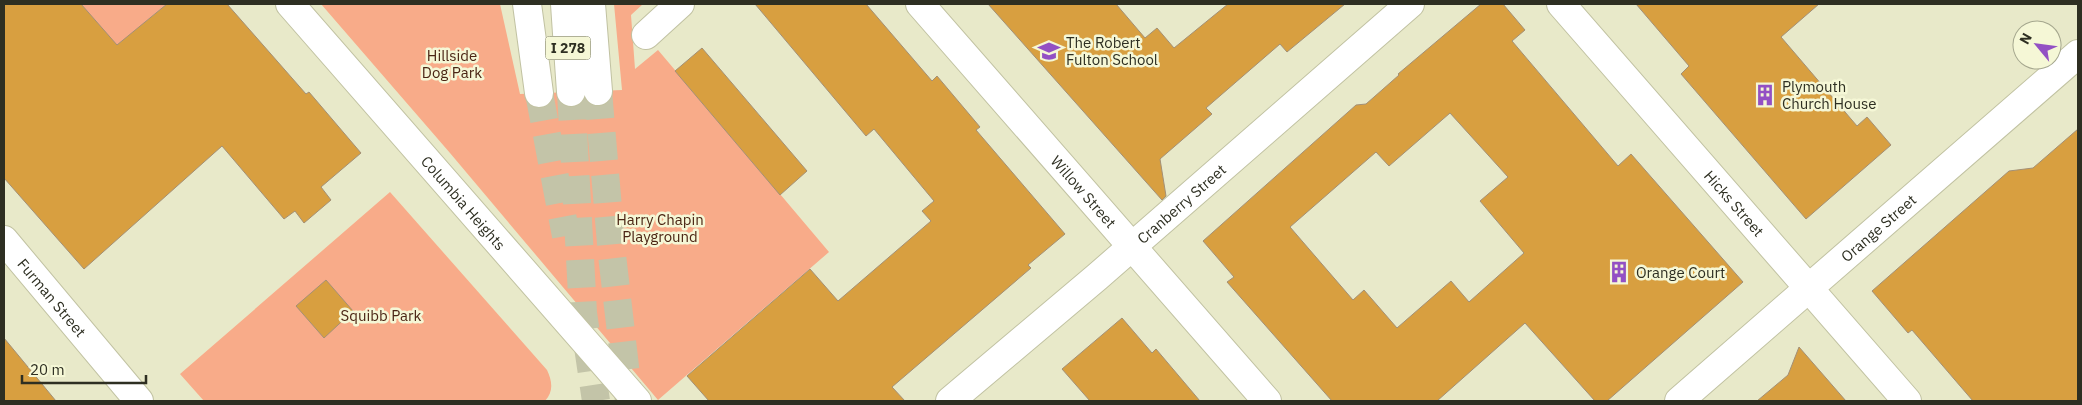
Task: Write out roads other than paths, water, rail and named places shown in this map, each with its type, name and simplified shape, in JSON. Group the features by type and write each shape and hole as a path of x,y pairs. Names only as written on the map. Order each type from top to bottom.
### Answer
{"main road":[{"name":"Columbia Heights","path":"290,4 637,401"},
{"path":"527,4 539,93"},
{"name":"I 278","path":"565,4 571,92"},
{"name":"I 278","path":"591,4 598,91"},
{"path":"646,35 680,4"},
{"name":"Willow Street","path":"920,4 1267,401"},
{"name":"Cranberry Street","path":"950,401 1132,246 1410,4"},
{"name":"Hicks Street","path":"1561,4 1907,401"},
{"name":"Orange Street","path":"1679,401 2078,54"},
{"name":"Furman Street","path":"4,240 139,401"}],"tunnel":[{"path":"598,91 612,255 629,401"},
{"path":"571,92 583,313 596,401"},
{"path":"539,93 566,236"}],"place":[{"name":"The Robert Fulton School","path":"1049,51"},
{"name":"Plymouth Church House","path":"1765,95"},
{"name":"Orange Court","path":"1619,272"}],"park label":[{"name":"Hillside Dog Park","path":"452,64"},
{"name":"Harry Chapin Playground","path":"660,228"},
{"name":"Squibb Park","path":"381,315"}]}
